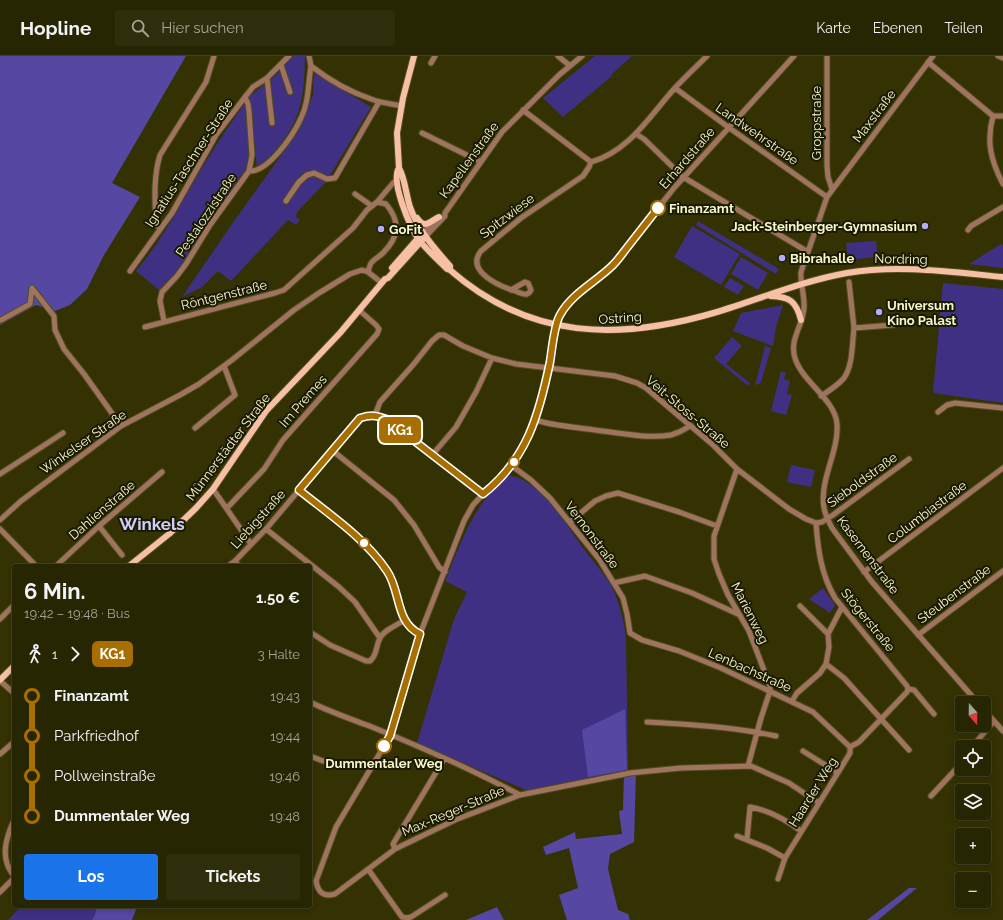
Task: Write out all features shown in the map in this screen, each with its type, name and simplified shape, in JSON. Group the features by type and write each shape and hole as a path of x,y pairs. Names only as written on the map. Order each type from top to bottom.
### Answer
{"main road":[{"name":"Ostring","path":"414,56 406,82 397,133 399,168 402,172 409,204 422,238"},
{"name":"Ostring","path":"399,168 396,173 396,181 405,210 422,238 447,269 487,298 519,313 557,326 584,330 606,331 628,330 670,323 716,313 801,284"},
{"path":"409,204 413,207 418,219 423,224 439,217"},
{"name":"Münnerstädter Straße","path":"131,564 182,523 213,489 266,411 340,333 422,238"},
{"name":"Nordring","path":"801,284 879,268 911,269 1003,277"},
{"path":"765,296 782,296 792,301 799,312 801,320"},
{"path":"0,680 12,668"}],"street":[{"path":"160,229 156,224 156,166 160,155 206,82 214,56"},
{"name":"Ignatius-Taschner-Straße","path":"130,271 172,213 216,136 253,87 267,78 289,56"},
{"name":"Pestalozzistraße","path":"164,321 160,301 162,292 186,264 210,225 249,171 259,170 270,162 283,148 301,118 308,96 311,66 309,56"},
{"path":"431,63 436,56"},
{"path":"558,56 569,65"},
{"name":"Kapellenstraße","path":"422,238 445,216 445,213 502,132 522,110 569,65 582,56"},
{"path":"522,110 591,162 610,155 622,147 636,134 675,88 707,56"},
{"name":"Erhardstraße","path":"483,494 497,483 512,466 521,452 535,420 549,368 560,316 570,302 613,265 683,177 794,56"},
{"name":"Groppstraße","path":"827,56 827,166 832,189"},
{"name":"Maxstraße","path":"808,252 823,207 832,189 932,56"},
{"path":"998,56 1003,58"},
{"path":"928,62 993,116 1003,116"},
{"path":"281,65 290,92"},
{"path":"311,66 326,78 370,99 402,106"},
{"path":"267,78 272,123"},
{"name":"Landwehrstraße","path":"675,88 828,197"},
{"path":"245,97 249,111 252,155 249,171"},
{"path":"286,202 299,182 307,175 314,173 327,179 334,178 379,102"},
{"path":"993,116 989,143 997,173 1003,184"},
{"path":"422,133 481,162"},
{"path":"636,134 644,139 683,177 808,252"},
{"name":"Spitzwiese","path":"511,290 496,284 484,274 477,264 478,255 521,218 583,176 591,162"},
{"name":"Röntgenstraße","path":"145,327 284,290 353,228 367,210 377,202 396,181"},
{"path":"355,194 372,206"},
{"path":"377,202 386,204 392,211 397,230 395,238 389,246 372,261 368,272 384,281"},
{"path":"968,230 971,226 1003,207"},
{"name":"Kapellenstraße","path":"422,238 439,217 445,213"},
{"name":"Kasernenstraße","path":"808,252 801,272 804,307 793,348 795,359 800,370 834,414 837,423 837,434 823,497 824,509 827,518 864,572 972,696"},
{"name":"Winkelser Straße","path":"0,520 21,500 121,426 180,395 224,366 294,310 319,293 350,274 362,270 368,272"},
{"path":"821,396 844,378 848,369 854,328 850,282"},
{"path":"1,320 30,304 32,288 54,316 55,330 64,349 84,374 121,426"},
{"name":"Im Premes","path":"227,508 264,469 283,440 377,334 378,329 376,325 359,310"},
{"path":"854,328 894,325"},
{"name":"Veit-Stoss-Straße","path":"375,416 380,402 432,341 439,335 444,335 464,346 492,358 516,364 615,376 637,383 646,388 712,444 737,470"},
{"path":"433,454 456,427 476,392 492,358"},
{"path":"195,428 235,396 224,366"},
{"path":"938,412 955,403 1003,408"},
{"name":"Liebigstraße","path":"231,564 266,528 360,418 368,415 375,416"},
{"path":"375,416 386,419 483,494 464,521 420,634 390,736"},
{"path":"535,420 543,423 646,436 670,435 690,426"},
{"path":"0,474 63,433"},
{"path":"333,451 394,500 414,525 439,567 445,572"},
{"name":"Sieboldstraße","path":"827,518 909,459"},
{"name":"Vernonstraße","path":"512,466 546,493 599,560 623,598 630,633"},
{"name":"Columbiastraße","path":"864,572 1003,468"},
{"path":"737,470 789,509 806,519 816,523 822,522 827,518"},
{"name":"Marienweg","path":"737,470 713,539 714,559 719,574 755,644 770,691"},
{"name":"Dahlienstraße","path":"58,564 99,526 162,472"},
{"path":"213,489 251,544"},
{"path":"299,490 373,552 388,572 408,626 420,634"},
{"path":"570,522 595,501 618,493 679,512 717,526"},
{"name":"Stögerstraße","path":"816,523 821,566 824,577 834,598 908,689 914,690 934,714"},
{"path":"99,526 122,555"},
{"path":"266,528 311,564"},
{"path":"0,529 34,564"},
{"path":"312,565 355,602 380,638"},
{"name":"Steubenstraße","path":"918,635 1003,571"},
{"path":"614,583 645,576 740,615"},
{"path":"800,606 828,634"},
{"path":"0,619 12,607"},
{"path":"792,701 797,694 820,673 826,664 829,647 828,634 842,607"},
{"path":"312,633 330,645 366,661 370,661 374,657 380,638 385,632 405,620"},
{"name":"Lenbachstraße","path":"630,633 642,640 679,651 721,668 792,701 813,712 850,747"},
{"path":"826,664 844,678 910,750"},
{"path":"0,680 12,690"},
{"name":"Haarder Weg","path":"778,879 785,858 850,753 850,747 860,742 908,689"},
{"path":"770,691 748,766 789,782 819,803"},
{"path":"312,703 444,759 520,795"},
{"path":"991,718 1003,731"},
{"path":"978,740 994,721"},
{"path":"647,722 700,725 758,732 776,736"},
{"name":"Max-Reger-Straße","path":"390,736 344,811 336,827 316,881 317,888 322,894 335,894 395,849 455,820 520,795 630,773 681,768 748,766"},
{"path":"0,754 12,744"},
{"path":"803,751 838,773"},
{"path":"312,757 323,761 330,761"},
{"path":"395,849 393,844 444,759"},
{"path":"931,796 955,770"},
{"path":"746,840 750,807 757,808 784,819 801,831"},
{"path":"12,825 7,837 4,856 7,868 12,874"},
{"path":"737,836 767,848 785,858"},
{"path":"368,870 402,917 411,917 445,895"},
{"path":"0,892 12,879"}],"shaded area":[{"path":"0,56 186,56 112,183 140,197 104,255 87,289 70,305 55,311 36,305 0,325"},
{"path":"293,56 305,56 303,93 298,114 287,135 279,146 257,167 249,97 277,74"},
{"path":"595,56 632,56 612,74 612,76 563,117 543,98"},
{"path":"314,73 371,107 326,182 297,212 296,217 300,220 296,225 288,220 231,281 218,271 202,287 182,297 297,133 313,95"},
{"path":"244,104 246,106 250,156 246,169 184,263 159,290 136,271 156,245 224,133"},
{"path":"698,221 779,269 776,274 696,225"},
{"path":"692,226 740,254 721,285 674,257"},
{"path":"876,241 878,257 848,260 846,243"},
{"path":"1001,244 1003,246 1003,268 969,264"},
{"path":"741,257 768,273 758,290 731,274"},
{"path":"730,278 744,286 738,295 724,287"},
{"path":"943,283 1003,289 1003,403 933,393"},
{"path":"783,305 776,327 773,346 733,331 741,313"},
{"path":"732,337 742,346 726,364 750,383 748,386 714,358"},
{"path":"765,346 771,348 761,383 755,385"},
{"path":"781,371 786,373 784,379 790,381 787,394 792,395 786,415 771,411"},
{"path":"791,465 815,470 811,487 787,482"},
{"path":"509,476 520,478 528,483 550,503 608,580 619,604 626,638 628,770 528,791 417,743 454,619 467,592 445,581 463,538 478,510 486,498"},
{"path":"823,588 835,605 830,613 809,599"},
{"path":"625,709 627,770 588,777 582,730"},
{"path":"636,772 634,842 610,854 608,869 618,910 628,914 630,920 567,920 559,895 578,888 569,848 546,855 543,847 575,832 576,839 622,834 619,811 623,810 624,774"},
{"path":"909,888 917,888 878,920 867,920"},
{"path":"497,907 504,920 466,920"},
{"path":"19,908 96,908 95,915 92,920 8,920"},
{"path":"96,908 137,908 132,920 92,920 95,915"}],"bus line":[{"name":"KG1","path":"384,746 390,736 420,634 408,626 388,572 373,552 362,541 299,490 360,418 368,415 386,419 483,494 497,483 512,466 529,437 538,412 560,316 570,302 613,265 658,208"}],"place":[{"name":"Finanzamt","path":"658,208"},
{"name":"Jack-Steinberger-Gymnasium","path":"925,226"},
{"name":"GoFit","path":"381,229"},
{"name":"Bibrahalle","path":"782,258"},
{"name":"Universum Kino Palast","path":"879,312"},
{"name":"Dummentaler Weg","path":"384,746"}],"district":[{"name":"Winkels","path":"152,524"}]}
